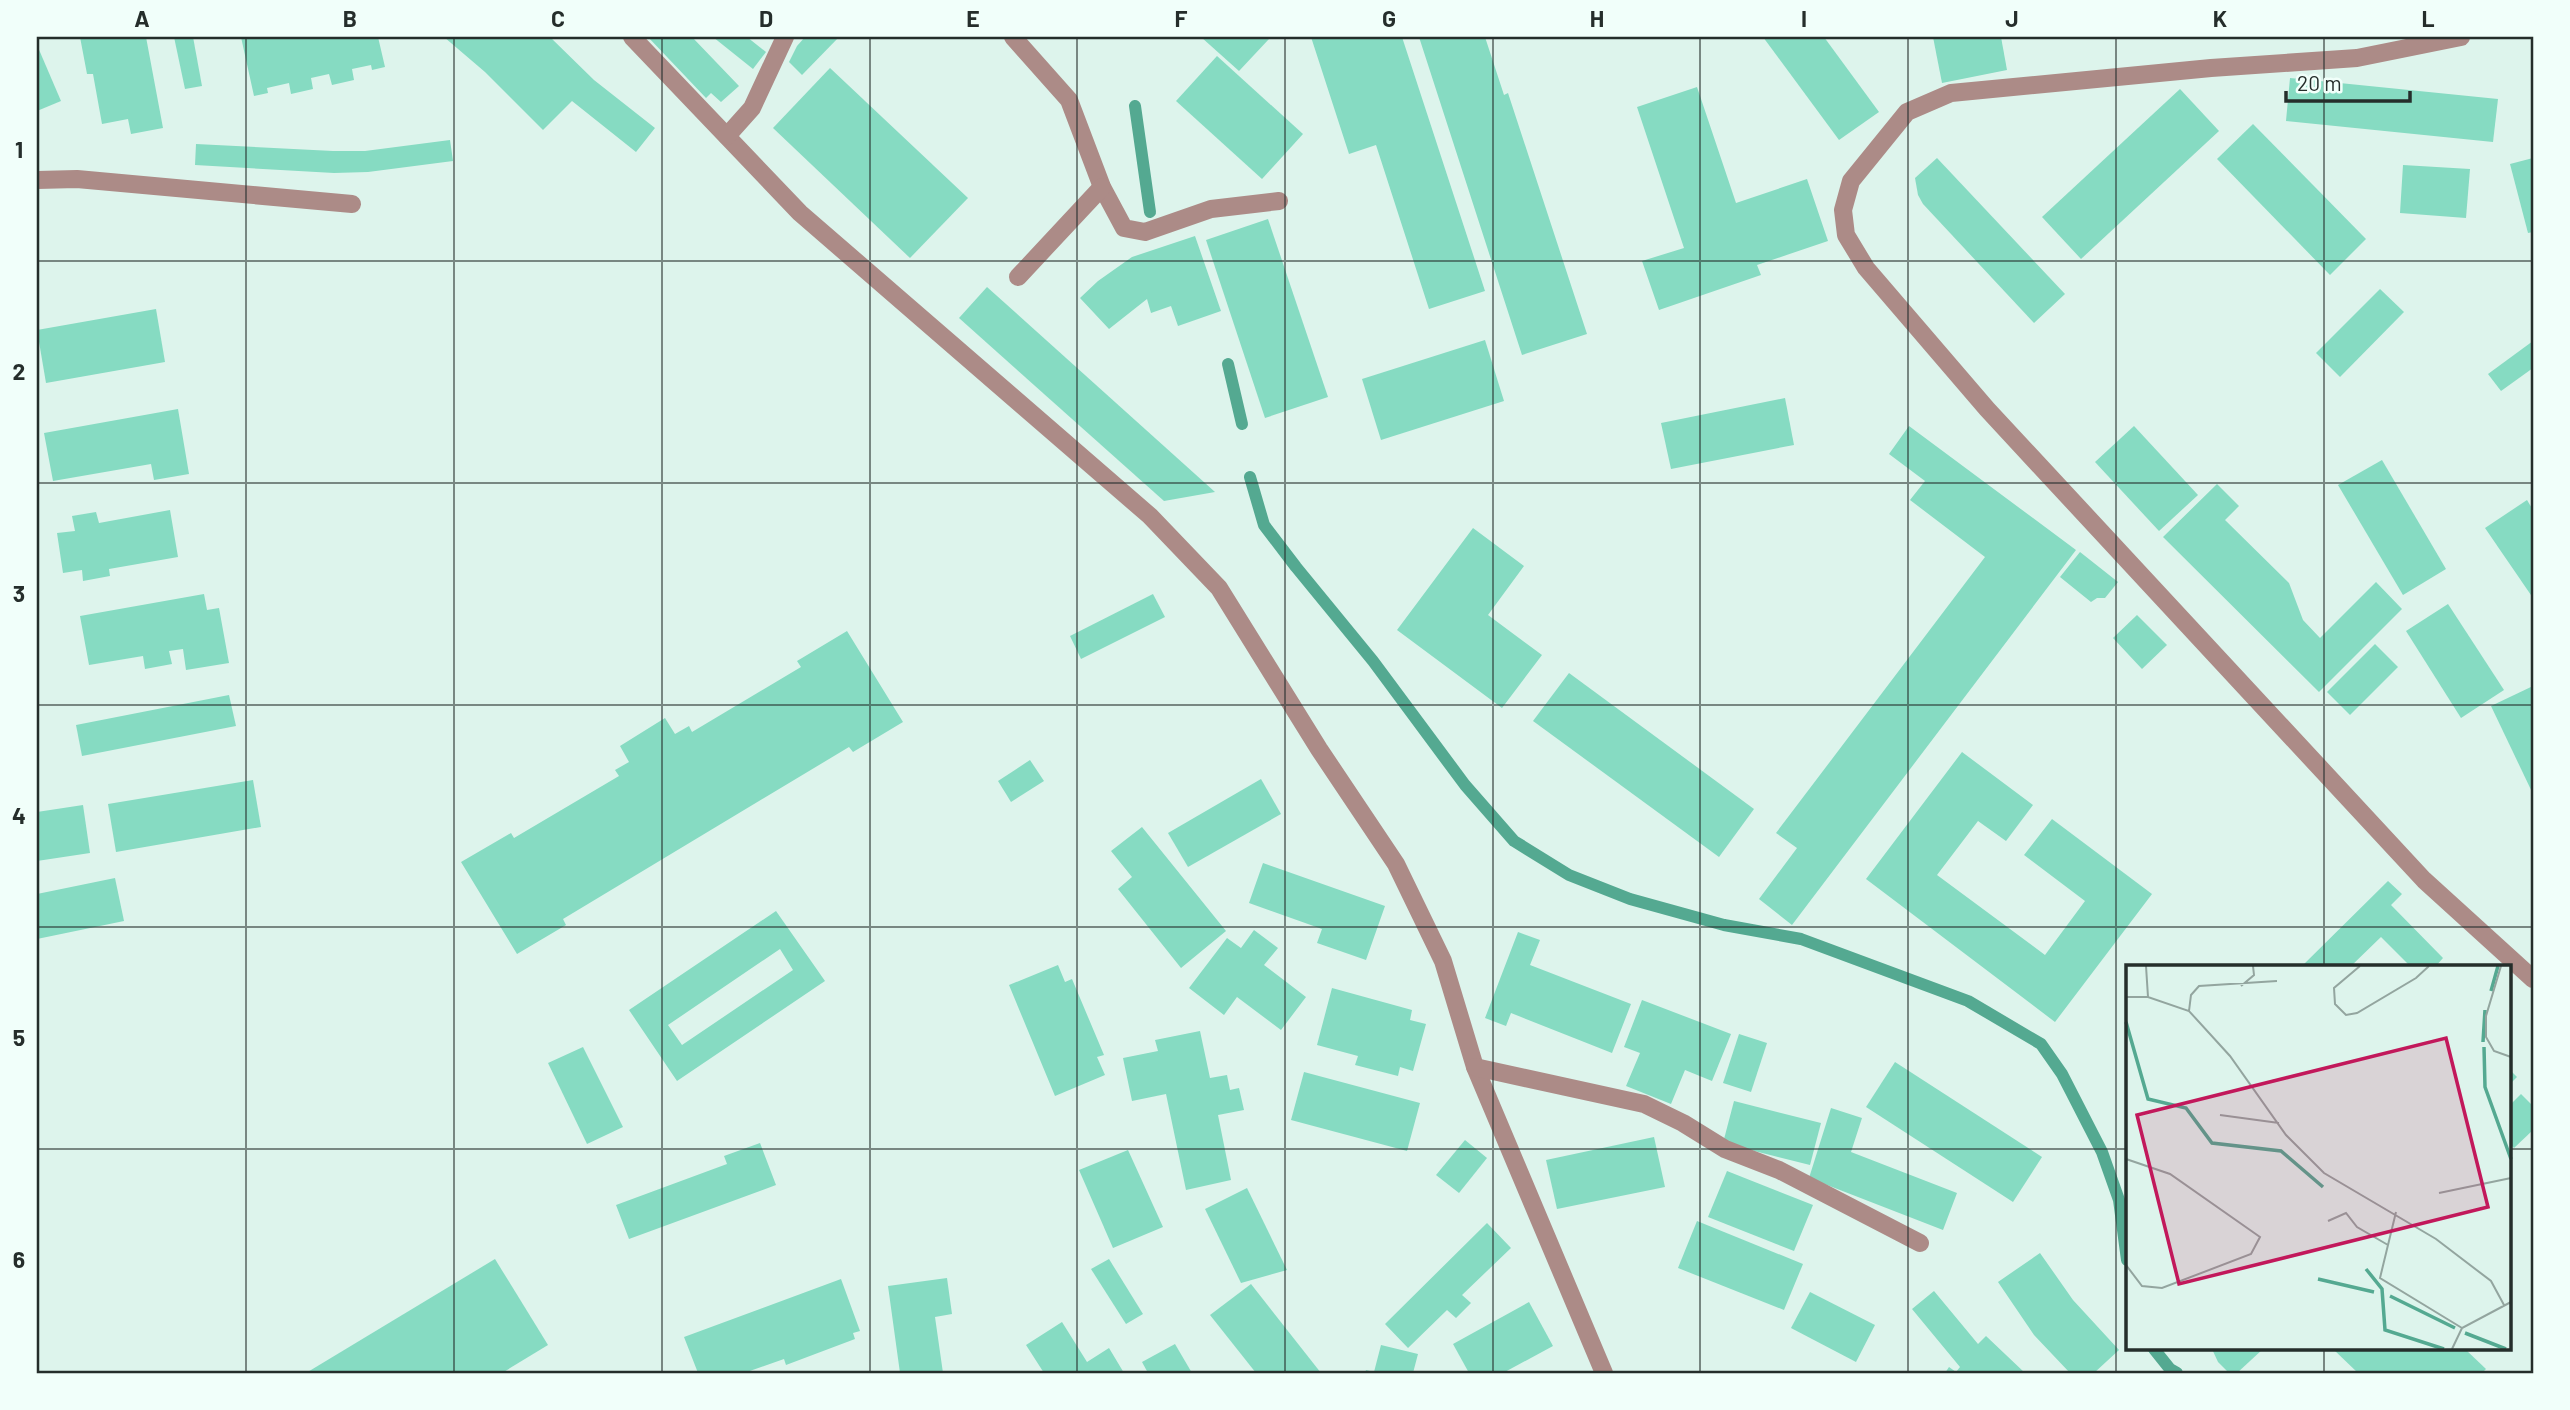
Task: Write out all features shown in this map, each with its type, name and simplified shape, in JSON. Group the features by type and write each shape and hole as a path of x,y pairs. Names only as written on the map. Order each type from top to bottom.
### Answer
{"street":[{"path":"632,37 800,213 1150,516 1219,588 1312,738 1396,864 1443,961 1475,1066 1604,1373"},
{"path":"727,136 752,108 785,37"},
{"path":"1013,37 1069,100 1102,187 1124,228 1145,232 1211,209 1279,201"},
{"path":"2462,37 2357,58 2211,68 1951,93 1907,111 1851,181 1843,210 1846,235 1866,268 1987,409 2424,880 2533,979"},
{"path":"37,180 77,179 352,204"},
{"path":"1018,277 1102,187"},
{"path":"1475,1066 1644,1104 1684,1123 1724,1149 1779,1170 1920,1243"}],"building":[{"path":"80,37 146,37 163,128 131,134 128,119 102,124 93,74 87,74"},
{"path":"174,37 193,37 202,86 185,89"},
{"path":"241,37 378,37 385,67 372,70 371,65 352,69 354,80 332,85 329,74 311,78 313,89 291,94 289,83 267,88 268,93 254,96"},
{"path":"444,37 550,37 594,80 655,128 636,152 572,101 543,130 485,72"},
{"path":"648,37 692,37 739,86 721,102 711,93 706,98"},
{"path":"713,37 747,37 766,52 753,69"},
{"path":"805,37 839,37 802,75 789,62"},
{"path":"1201,37 1266,37 1269,39 1239,71"},
{"path":"1311,37 1402,37 1485,291 1429,309 1376,145 1349,154"},
{"path":"1419,37 1485,37 1504,95 1508,93 1587,334 1522,355"},
{"path":"1763,37 1824,37 1879,112 1839,140"},
{"path":"1933,37 2001,37 2007,70 1942,83"},
{"path":"37,45 61,101 37,111"},
{"path":"1217,56 1303,134 1262,179 1176,101"},
{"path":"830,68 968,198 910,258 773,128"},
{"path":"2290,78 2498,99 2493,142 2286,121"},
{"path":"1697,87 1736,203 1807,179 1828,241 1757,265 1761,275 1659,310 1642,261 1684,248 1637,107"},
{"path":"2180,89 2219,131 2081,259 2042,217"},
{"path":"2253,124 2366,239 2330,275 2217,159"},
{"path":"450,140 453,161 368,172 334,173 195,165 196,144 365,151"},
{"path":"1937,158 2065,294 2034,323 1923,204 1918,195 1915,178"},
{"path":"2533,158 2533,232 2528,233 2510,164"},
{"path":"2403,165 2470,169 2466,218 2400,213"},
{"path":"1268,219 1328,397 1265,418 1206,240"},
{"path":"1195,236 1221,311 1178,326 1171,306 1151,313 1147,299 1109,329 1080,298 1098,281 1132,257"},
{"path":"987,287 1215,492 1164,501 959,318"},
{"path":"2380,289 2404,312 2340,377 2316,353"},
{"path":"156,309 165,362 46,383 37,330"},
{"path":"1485,340 1504,401 1381,440 1362,379"},
{"path":"2533,341 2533,368 2501,391 2488,374"},
{"path":"1785,398 1794,445 1671,469 1661,423"},
{"path":"178,409 189,474 154,480 151,464 53,481 44,433"},
{"path":"1909,426 2076,550 1792,925 1759,899 1797,848 1776,833 1985,557 1910,500 1925,481 1889,454"},
{"path":"2134,426 2198,495 2159,531 2095,462"},
{"path":"2382,460 2446,569 2403,595 2338,485"},
{"path":"2217,484 2239,506 2225,520 2289,583 2303,620 2320,638 2376,582 2402,609 2319,692 2163,537"},
{"path":"2527,500 2533,510 2533,598 2485,528"},
{"path":"170,510 178,557 109,569 110,576 83,581 82,570 63,573 57,533 75,531 72,516 96,512 99,523"},
{"path":"1473,528 1524,566 1488,615 1542,655 1502,708 1397,630"},
{"path":"2080,552 2118,582 2105,598 2097,598 2091,602 2060,577"},
{"path":"204,594 207,610 219,608 229,663 186,670 183,649 169,651 172,664 145,669 143,656 89,665 80,616"},
{"path":"1153,594 1165,617 1081,659 1070,636"},
{"path":"2448,604 2504,690 2461,718 2406,631"},
{"path":"2137,615 2167,645 2142,669 2113,638"},
{"path":"847,631 903,722 853,752 849,747 563,919 566,925 517,954 461,862 511,833 514,838 619,776 615,770 629,762 620,746 665,718 675,734 689,726 692,732 801,667 797,661"},
{"path":"2375,644 2398,667 2350,715 2327,692"},
{"path":"1569,673 1754,809 1719,857 1533,721"},
{"path":"2533,686 2533,794 2491,706"},
{"path":"229,695 236,726 82,756 76,725"},
{"path":"1962,752 2033,805 2006,841 1978,821 1937,875 2045,955 2085,901 2024,855 2052,819 2152,894 2055,1022 1866,879"},
{"path":"1030,760 1044,781 1011,802 998,781"},
{"path":"1261,779 1281,814 1188,867 1168,833"},
{"path":"253,780 261,827 116,852 108,804"},
{"path":"83,805 90,853 37,861 37,812"},
{"path":"1142,827 1226,931 1181,968 1118,889 1132,877 1111,851"},
{"path":"1263,863 1385,906 1366,960 1317,943 1322,929 1249,903"},
{"path":"115,878 124,921 37,939 37,894"},
{"path":"2388,881 2402,894 2391,905 2443,958 2437,965 2409,965 2381,937 2352,965 2303,965"},
{"path":"776,911 825,981 677,1081 629,1010","holes":["780,949 793,970 682,1045 668,1025"]},
{"path":"1254,930 1278,948 1264,965 1306,997 1281,1030 1237,997 1224,1015 1189,988 1227,938 1241,948"},
{"path":"1518,932 1540,940 1530,965 1631,1004 1612,1053 1511,1013 1506,1026 1485,1018"},
{"path":"1058,965 1065,982 1072,979 1104,1055 1097,1057 1105,1075 1055,1096 1009,985"},
{"path":"1332,988 1412,1010 1410,1020 1426,1024 1413,1071 1400,1067 1398,1076 1355,1065 1358,1056 1317,1045"},
{"path":"1642,1000 1731,1034 1712,1081 1685,1070 1671,1104 1626,1086 1640,1053 1624,1047"},
{"path":"1200,1031 1210,1078 1227,1075 1230,1090 1239,1088 1244,1110 1218,1115 1231,1180 1186,1190 1166,1094 1132,1101 1123,1058 1158,1051 1155,1040"},
{"path":"1739,1034 1767,1043 1751,1092 1723,1083"},
{"path":"583,1047 623,1127 587,1144 548,1063"},
{"path":"1895,1062 2042,1157 2013,1202 1866,1107"},
{"path":"2510,1070 2517,1077 2510,1084"},
{"path":"1304,1072 1420,1103 1407,1151 1291,1120"},
{"path":"2521,1094 2533,1106 2533,1130 2514,1148 2510,1144 2510,1105"},
{"path":"1734,1101 1821,1123 1810,1165 1723,1143"},
{"path":"1831,1108 1862,1118 1851,1152 1957,1193 1943,1230 1809,1178"},
{"path":"1654,1137 1665,1187 1557,1209 1546,1160"},
{"path":"1465,1140 1487,1158 1459,1193 1436,1175"},
{"path":"760,1143 776,1185 629,1239 616,1205 727,1164 724,1156"},
{"path":"1128,1150 1163,1227 1113,1248 1079,1170"},
{"path":"1727,1171 1813,1205 1794,1251 1708,1217"},
{"path":"1247,1188 1287,1270 1241,1283 1205,1209"},
{"path":"1697,1221 1803,1264 1784,1310 1678,1268"},
{"path":"1487,1223 1511,1248 1462,1295 1471,1303 1456,1318 1447,1310 1408,1348 1385,1324"},
{"path":"2040,1253 2073,1300 2119,1350 2094,1373 2070,1373 2034,1335 1998,1282"},
{"path":"495,1259 548,1345 502,1373 306,1373"},
{"path":"1109,1259 1143,1314 1126,1324 1091,1269"},
{"path":"947,1278 952,1314 935,1317 943,1373 900,1373 888,1286"},
{"path":"841,1279 860,1331 853,1333 855,1339 786,1365 784,1359 744,1373 698,1373 684,1337"},
{"path":"1251,1284 1321,1373 1256,1373 1210,1315"},
{"path":"1934,1291 1978,1344 1986,1336 2025,1373 1945,1373 1949,1367 1956,1372 1960,1367 1912,1309"},
{"path":"1810,1292 1875,1325 1856,1362 1791,1328"},
{"path":"1529,1302 1553,1346 1503,1373 1469,1373 1453,1344"},
{"path":"1062,1322 1087,1362 1109,1348 1124,1373 1044,1373 1026,1345"},
{"path":"1175,1344 1192,1373 1148,1373 1142,1362"},
{"path":"1381,1345 1418,1354 1413,1373 1365,1373 1366,1370 1374,1372"},
{"path":"2212,1350 2262,1350 2237,1373 2229,1373 2218,1362"},
{"path":"2334,1350 2466,1350 2486,1369 2482,1373 2358,1373"}],"waterway":[{"path":"1135,106 1150,212"},
{"path":"1228,364 1242,424"},
{"path":"1250,477 1264,525 1373,661 1465,785 1514,841 1569,875 1630,899 1724,925 1801,939 1968,1001 2041,1044 2062,1074 2102,1152 2119,1200 2126,1252"},
{"path":"2155,1350 2170,1369 2177,1373"}]}
